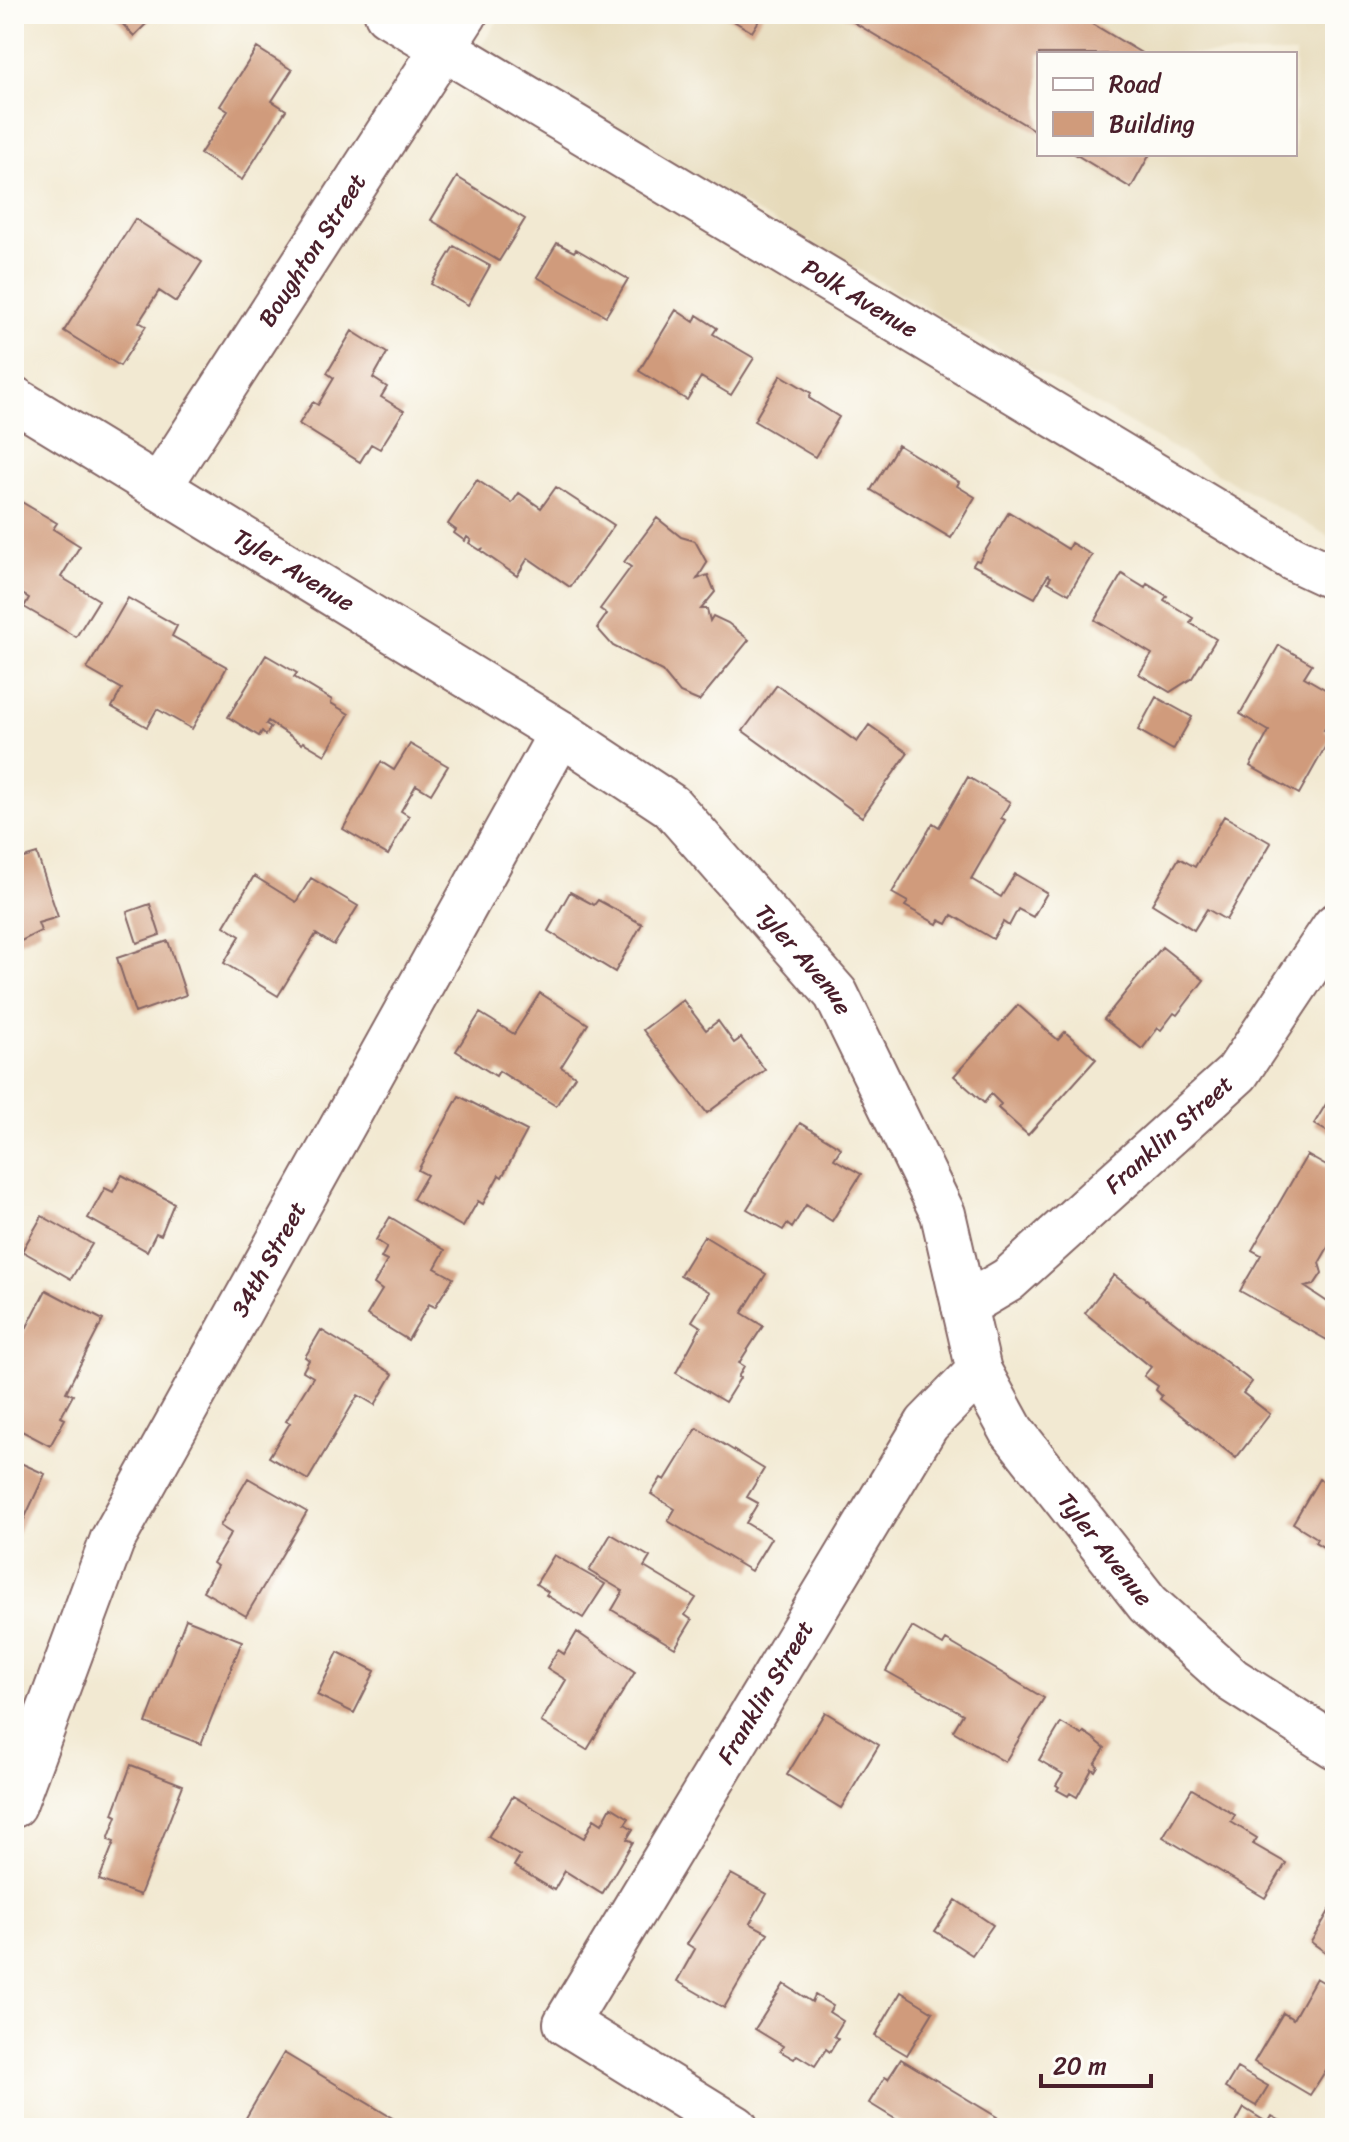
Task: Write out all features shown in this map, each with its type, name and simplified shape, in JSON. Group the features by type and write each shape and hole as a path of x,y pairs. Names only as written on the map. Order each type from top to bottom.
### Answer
{"street":[{"name":"Polk Avenue","path":"387,14 454,31 1292,558 1335,578"},
{"name":"Boughton Street","path":"159,487 454,31"},
{"name":"Tyler Avenue","path":"14,399 561,733 671,806 836,994 943,1214 979,1371 1012,1431 1148,1604 1232,1680 1335,1746"},
{"name":"34th Street","path":"14,1805 112,1541 561,733"},
{"name":"Franklin Street","path":"964,1306 1008,1280 1237,1073 1335,926"},
{"name":"Franklin Street","path":"736,2128 566,2023 927,1424 979,1371"}],"shaded area":[{"path":"502,14 1335,14 1335,540 477,53"}],"building":[{"path":"113,14 156,14 134,36"},
{"path":"722,14 763,14 752,32"},
{"path":"840,14 1076,14 1140,52 1037,52 1037,132"},
{"path":"257,48 292,70 272,101 286,110 242,180 200,154 228,111 220,106"},
{"path":"1078,156 1149,156 1131,188"},
{"path":"457,177 525,219 499,261 431,220"},
{"path":"135,219 202,262 176,302 159,291 139,322 146,326 120,366 64,331"},
{"path":"557,243 574,252 576,249 628,279 606,316 537,277"},
{"path":"454,246 490,266 468,305 431,284"},
{"path":"676,310 694,322 697,315 717,328 713,334 754,358 731,395 701,377 687,400 639,371"},
{"path":"352,331 387,353 373,378 387,387 381,397 404,411 380,449 371,444 360,462 299,424 313,402 318,405 334,378 327,373"},
{"path":"781,375 811,393 809,398 839,417 815,457 754,421"},
{"path":"898,445 959,482 957,486 975,497 951,538 871,490"},
{"path":"477,480 512,503 519,493 541,508 556,487 614,525 570,587 528,558 517,576 481,551 483,548 480,550 469,543 471,540 467,537 465,541 454,533 456,530 448,524"},
{"path":"20,501 57,523 53,529 80,546 61,577 99,600 76,637 24,607 29,598 14,589 14,511"},
{"path":"1009,512 1068,549 1071,543 1092,555 1069,594 1048,582 1051,577 1048,575 1035,598 973,565 976,560 979,561"},
{"path":"657,518 681,537 695,541 707,563 697,579 708,575 715,592 701,609 707,609 710,621 713,616 728,623 749,640 699,701 680,693 662,671 613,646 597,628 607,614 600,609 631,567 624,562"},
{"path":"1122,574 1145,588 1147,584 1167,596 1164,600 1193,618 1190,623 1216,639 1192,678 1170,692 1139,674 1152,654 1095,620"},
{"path":"128,598 177,626 172,636 227,667 192,729 157,709 147,727 112,707 122,689 87,669"},
{"path":"1279,645 1312,664 1304,677 1335,695 1335,712 1324,730 1331,733 1328,742 1299,794 1250,766 1269,731 1240,714"},
{"path":"266,655 297,673 294,677 349,714 325,755 268,721 266,724 271,727 266,735 262,731 259,736 228,717"},
{"path":"777,685 857,742 869,725 908,753 862,817 743,731"},
{"path":"1156,697 1192,717 1173,750 1138,730"},
{"path":"410,744 448,766 431,794 416,785 401,811 409,816 388,855 343,829 381,762 394,770"},
{"path":"968,777 1010,802 1001,818 1005,820 971,879 1001,897 1015,874 1047,893 1033,917 1018,909 1009,926 1003,922 993,939 952,915 947,924 939,920 937,924 905,906 908,902 892,893 933,823 939,827"},
{"path":"1224,816 1271,843 1226,920 1207,909 1194,930 1152,904 1179,858 1195,867"},
{"path":"14,852 17,860 37,854 58,917 38,923 41,931 21,941 14,941"},
{"path":"254,876 296,902 311,878 358,906 334,945 316,934 278,996 224,963 240,936 224,926"},
{"path":"570,892 594,905 598,900 642,924 615,972 548,931"},
{"path":"150,904 160,935 137,943 127,912"},
{"path":"168,941 186,995 135,1013 117,958"},
{"path":"1162,947 1204,980 1177,1015 1174,1013 1161,1030 1158,1028 1142,1049 1104,1019"},
{"path":"540,993 588,1024 561,1067 575,1076 556,1106 499,1071 496,1076 456,1051 480,1013 514,1034"},
{"path":"683,1000 706,1030 718,1021 734,1043 741,1038 765,1070 707,1113 643,1030"},
{"path":"1018,1005 1058,1040 1065,1032 1096,1059 1028,1135 998,1108 1001,1104 991,1094 984,1103 954,1076"},
{"path":"1335,1089 1335,1136 1314,1124"},
{"path":"459,1096 527,1131 502,1177 499,1175 483,1204 478,1201 463,1227 413,1199 427,1175 418,1170"},
{"path":"800,1123 841,1148 834,1159 861,1174 832,1221 806,1205 792,1228 787,1224 783,1230 747,1209"},
{"path":"1307,1155 1335,1171 1335,1242 1331,1242 1319,1263 1322,1273 1314,1285 1305,1287 1335,1307 1335,1326 1327,1340 1240,1291 1261,1255 1252,1250"},
{"path":"122,1175 174,1203 161,1235 156,1233 147,1251 88,1218 105,1188 113,1192"},
{"path":"42,1216 92,1244 71,1279 22,1251"},
{"path":"390,1217 445,1250 435,1268 453,1278 435,1307 429,1304 408,1340 367,1315 382,1290 374,1284 387,1261 381,1258 387,1247 376,1240"},
{"path":"704,1236 766,1274 742,1313 763,1326 739,1363 744,1366 740,1378 725,1402 676,1373 701,1327 692,1321 710,1292 680,1275"},
{"path":"1114,1275 1252,1382 1243,1393 1270,1414 1236,1458 1160,1399 1162,1396 1156,1390 1158,1386 1144,1376 1151,1367 1085,1313"},
{"path":"46,1290 103,1320 66,1392 73,1395 61,1417 65,1419 50,1446 14,1427 14,1352"},
{"path":"321,1330 393,1374 375,1405 358,1395 308,1480 269,1457 290,1423 286,1421 313,1377 303,1371 309,1360 305,1357"},
{"path":"697,1428 764,1469 747,1497 758,1503 746,1523 771,1538 751,1571 668,1521 675,1509 651,1494 661,1478 665,1480"},
{"path":"14,1460 45,1474 14,1541"},
{"path":"248,1478 307,1512 246,1616 203,1591 217,1566 213,1563 231,1533 220,1526"},
{"path":"1319,1479 1335,1488 1335,1554 1293,1523"},
{"path":"611,1534 650,1557 644,1567 696,1598 685,1615 692,1620 675,1648 612,1610 623,1591 589,1571"},
{"path":"554,1555 605,1584 583,1618 546,1595 548,1592 536,1584"},
{"path":"186,1619 242,1641 201,1744 146,1723"},
{"path":"912,1627 943,1645 946,1640 1044,1698 1005,1762 953,1731 963,1714 886,1671"},
{"path":"577,1632 635,1672 587,1750 541,1722 566,1680 547,1668 558,1650 564,1654"},
{"path":"338,1652 375,1671 354,1713 317,1695"},
{"path":"825,1712 879,1745 841,1808 787,1775"},
{"path":"1061,1723 1082,1735 1084,1732 1105,1748 1095,1764 1098,1766 1095,1771 1092,1769 1077,1797 1057,1790 1059,1787 1056,1785 1063,1774 1039,1760"},
{"path":"131,1765 183,1785 140,1895 99,1880 114,1842 108,1840 117,1816 113,1814"},
{"path":"1192,1789 1235,1815 1231,1822 1257,1838 1253,1844 1286,1863 1265,1898 1163,1837"},
{"path":"513,1796 584,1838 594,1819 602,1824 611,1807 629,1818 625,1824 633,1829 627,1839 633,1842 602,1894 565,1871 554,1890 514,1866 520,1856 488,1837"},
{"path":"731,1874 767,1894 750,1923 768,1933 724,2008 677,1981 695,1949 687,1944"},
{"path":"956,1900 993,1925 972,1955 935,1931"},
{"path":"1335,1901 1335,1959 1311,1942"},
{"path":"1316,1978 1335,1989 1335,2056 1310,2095 1254,2062 1283,2013 1293,2019"},
{"path":"784,1984 812,2002 815,1995 833,2006 829,2012 843,2021 834,2036 838,2039 830,2052 826,2049 815,2066 797,2055 794,2059 780,2051 783,2046 755,2029"},
{"path":"901,1992 933,2012 907,2055 875,2036"},
{"path":"284,2053 409,2128 240,2128"},
{"path":"901,2059 997,2117 990,2128 910,2128 869,2103"},
{"path":"1237,2068 1268,2086 1256,2106 1225,2088"},
{"path":"1244,2108 1268,2123 1272,2116 1293,2128 1233,2128"}]}
